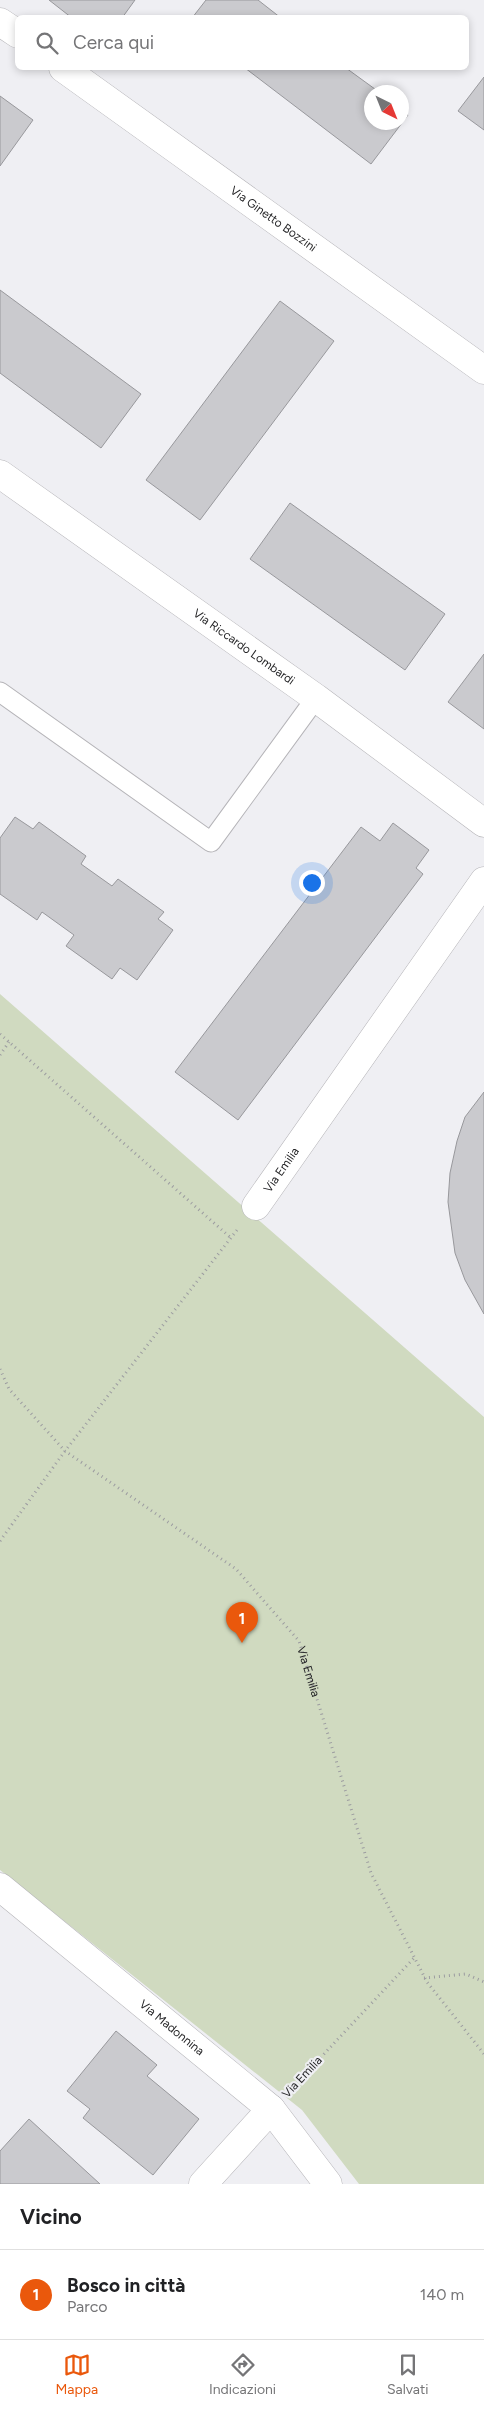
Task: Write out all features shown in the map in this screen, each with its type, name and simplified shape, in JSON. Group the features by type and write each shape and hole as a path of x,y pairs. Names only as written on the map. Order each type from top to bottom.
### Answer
{"street":[{"path":"0,22 15,32"},
{"name":"Via Ginetto Bozzini","path":"66,70 484,370"},
{"name":"Via Riccardo Lombardi","path":"0,474 316,698 484,823"},
{"name":"Via Emilia","path":"256,1206 484,881"},
{"name":"Via Madonnina","path":"0,1887 271,2109 328,2184"},
{"path":"203,2184 271,2109"}],"lane":[{"path":"0,692 211,842 316,698"}],"path":[{"path":"0,1034 231,1238"},
{"path":"0,1055 9,1042"},
{"name":"Via Emilia","path":"0,1541 65,1451 256,1206"},
{"name":"Via Emilia","path":"0,1369 9,1389 65,1451 236,1569 298,1641 371,1873 424,1978 484,2054"},
{"name":"Via Emilia","path":"271,2109 414,1958"},
{"path":"424,1978 466,1974 484,1982"}],"green space":[{"path":"0,994 484,1417 484,2184 359,2184 302,2110 0,1870"}],"building":[{"path":"49,0 135,0 124,15 68,15"},
{"path":"206,0 258,0 277,15 194,15"},
{"path":"248,70 349,70 369,85 364,85 364,130 397,130 371,164"},
{"path":"484,77 484,130 458,111"},
{"path":"0,96 33,120 0,166"},
{"path":"0,290 141,394 101,448 0,373"},
{"path":"280,301 334,341 200,520 146,480"},
{"path":"290,503 445,614 405,670 250,559"},
{"path":"484,654 484,729 448,702"},
{"path":"15,817 33,829 39,822 86,856 81,864 112,886 118,879 164,912 158,919 173,930 137,980 120,968 112,979 66,946 74,935 42,912 37,920 0,894 0,838"},
{"path":"393,823 429,850 416,868 423,874 238,1120 175,1072 361,827 380,841"},
{"path":"484,1092 484,1314 465,1280 455,1253 448,1202 450,1173 457,1141 465,1117"},
{"path":"116,2031 157,2065 147,2076 199,2119 153,2175 83,2118 90,2109 67,2091"},
{"path":"29,2119 100,2184 0,2184 0,2151"}],"place":[{"name":"Bosco in città","path":"242,1643"}]}
